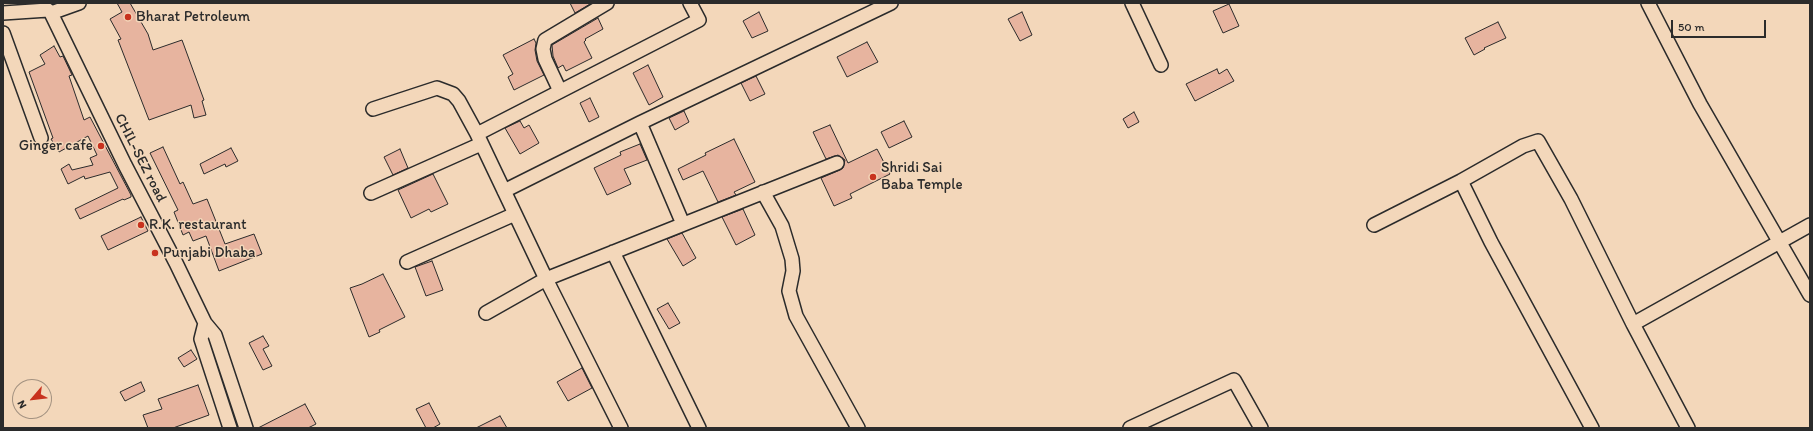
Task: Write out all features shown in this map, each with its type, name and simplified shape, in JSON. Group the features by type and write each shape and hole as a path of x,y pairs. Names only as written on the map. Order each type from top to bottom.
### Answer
{"street":[{"path":"3,13 48,10 51,13 79,3"},
{"path":"560,91 544,59 543,49 545,40 607,3"},
{"path":"370,193 479,139 560,91 699,20 690,3"},
{"path":"504,191 640,123 891,3"},
{"path":"1132,3 1161,65"},
{"path":"1648,3 1700,104 1778,242 1810,295"},
{"name":"CHIL-SEZ road","path":"51,13 125,165 176,263 205,323 215,336 246,428"},
{"path":"3,33 42,138"},
{"path":"373,109 437,88 452,94 459,101 479,139 619,427"},
{"path":"640,123 683,224"},
{"path":"1374,225 1461,181 1522,146 1538,141 1571,199 1632,324 1688,428"},
{"path":"486,313 546,279 837,163"},
{"path":"1461,181 1491,242 1592,428"},
{"path":"763,192 782,226 792,259 793,271 788,291 796,316 858,428"},
{"path":"407,262 515,214"},
{"path":"1632,324 1810,225"},
{"path":"613,252 698,428"},
{"path":"205,323 201,339 230,428"},
{"path":"1130,428 1234,380 1260,428"}],"building":[{"path":"117,3 130,3 148,34 153,50 182,40 204,100 202,101 206,115 194,118 191,105 149,120 118,40 121,39 110,19 122,12"},
{"path":"570,3 590,3 590,4 575,13"},
{"path":"1229,4 1239,26 1223,33 1213,11"},
{"path":"759,12 768,31 752,38 743,21"},
{"path":"1022,12 1032,35 1020,41 1008,19"},
{"path":"598,18 603,29 585,39 586,40 584,42 592,58 566,71 563,65 558,68 553,56 552,45"},
{"path":"1498,22 1506,38 1484,48 1485,49 1474,55 1465,38"},
{"path":"534,39 536,43 535,50 537,61 544,75 514,90 508,77 513,74 503,55"},
{"path":"867,42 878,62 847,77 837,57"},
{"path":"54,46 60,57 63,56 72,75 69,76 84,120 90,117 131,195 131,197 124,200 123,199 80,219 75,209 118,188 110,172 85,179 84,176 68,184 61,169 69,164 72,170 93,165 90,158 97,155 88,136 59,152 51,139 53,138 29,72 45,64 40,55"},
{"path":"648,65 663,97 649,105 633,73"},
{"path":"1217,69 1219,74 1227,69 1234,81 1195,101 1186,84"},
{"path":"756,76 765,94 750,101 741,83"},
{"path":"590,98 599,117 589,122 580,103"},
{"path":"684,111 689,122 675,130 669,118"},
{"path":"1134,112 1139,122 1128,128 1123,119"},
{"path":"520,121 524,128 529,125 539,143 520,154 505,128"},
{"path":"904,121 912,137 889,148 881,132"},
{"path":"830,125 848,163 877,149 890,174 850,194 852,198 834,206 821,178 843,168 845,160 838,155 826,159 813,132"},
{"path":"734,139 755,182 734,192 736,195 718,202 703,171 683,180 678,169 706,155 705,153"},
{"path":"640,144 647,160 624,169 631,184 607,195 594,168 621,155 620,152"},
{"path":"163,147 180,184 183,182 193,204 207,199 225,244 254,234 262,254 219,271 206,236 193,241 189,232 183,235 174,212 178,210 150,153"},
{"path":"231,148 238,161 226,167 225,164 204,174 200,164"},
{"path":"400,149 408,168 393,175 384,157"},
{"path":"433,174 448,204 431,212 429,209 411,218 398,190"},
{"path":"743,209 755,235 736,245 722,217"},
{"path":"141,217 148,231 108,250 101,236"},
{"path":"682,233 696,258 683,266 667,239"},
{"path":"432,261 443,290 426,296 415,267"},
{"path":"383,274 405,317 379,330 380,332 369,337 350,288"},
{"path":"668,303 680,323 669,329 657,309"},
{"path":"263,336 269,346 263,349 272,366 263,370 249,343"},
{"path":"191,350 197,359 184,367 178,358"},
{"path":"582,368 592,388 568,401 557,382"},
{"path":"141,382 145,391 125,401 120,392"},
{"path":"198,385 209,415 173,428 148,428 143,415 162,409 158,399"},
{"path":"429,403 440,424 433,428 426,428 416,409"},
{"path":"305,404 316,424 308,428 258,428"},
{"path":"500,416 507,428 476,428"}],"place":[{"name":"Bharat Petroleum","path":"128,17"},
{"name":"Ginger cafe","path":"101,146"},
{"name":"Shridi Sai Baba Temple","path":"873,177"},
{"name":"R.K. restaurant","path":"141,225"},
{"name":"Punjabi Dhaba","path":"155,253"}]}
